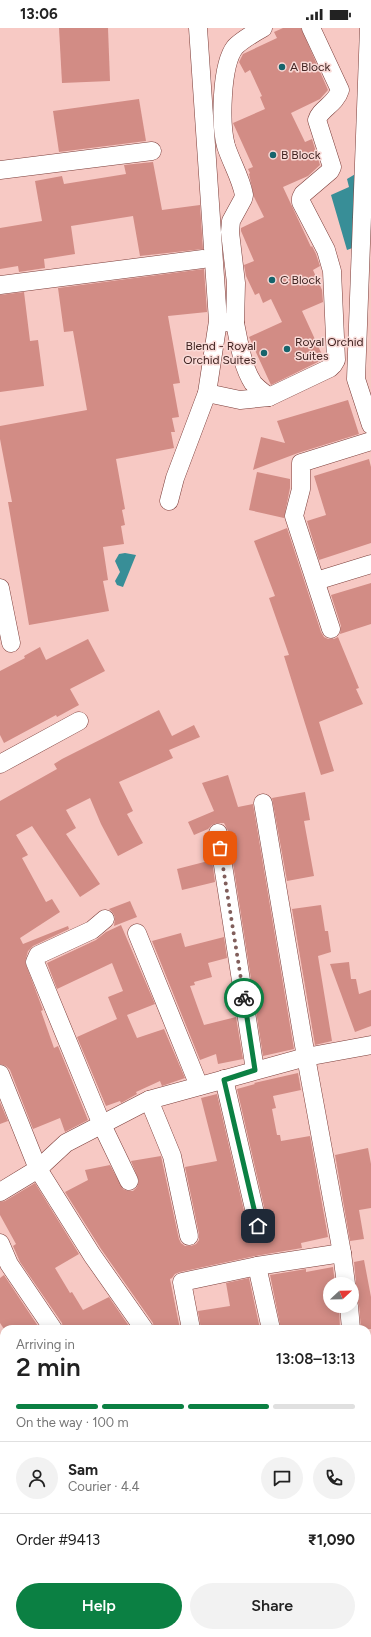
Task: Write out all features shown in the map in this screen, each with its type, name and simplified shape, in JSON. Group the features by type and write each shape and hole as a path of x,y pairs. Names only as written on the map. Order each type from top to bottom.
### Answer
{"street":[{"path":"198,28 226,322 239,346 251,379 257,387 269,397"},
{"path":"169,501 175,478 207,392 236,283 230,232 231,221 244,195 223,134 222,117 226,67 229,57 236,47 262,28"},
{"path":"207,392 240,400 269,397 330,368 336,360 331,265 326,250 301,202 301,198 330,171 332,167 317,120 318,116 333,102 340,90 311,28"},
{"path":"369,28 366,253 356,379 371,425"},
{"path":"0,170 152,150"},
{"path":"0,285 203,259"},
{"path":"331,629 294,516 299,502 301,489 301,463 371,442"},
{"path":"316,581 371,564"},
{"path":"0,588 11,643"},
{"path":"0,764 79,721"},
{"path":"263,803 345,1277"},
{"path":"218,833 255,1070"},
{"path":"105,919 92,930 38,955 35,962 102,1124 129,1181"},
{"path":"137,933 199,1086"},
{"path":"0,1192 38,1169 66,1143 149,1100 255,1070 371,1045"},
{"path":"0,1074 38,1169 92,1255 141,1325"},
{"path":"224,1080 258,1226"},
{"path":"149,1100 172,1156 189,1236"},
{"path":"0,1243 4,1266 50,1325"},
{"path":"190,1325 182,1282 257,1266 342,1253"},
{"path":"257,1266 270,1325"},
{"path":"350,1313 351,1325"}],"water":[{"path":"357,173 355,247 347,250 331,195 349,187 347,179"},
{"path":"125,553 136,555 123,587 117,585 115,581 120,572 115,561 119,554"}],"building":[{"path":"59,28 108,28 110,81 62,83"},
{"path":"283,28 301,28 328,90 320,99 291,113 305,142 312,139 320,165 308,176 283,187 311,247 312,246 316,254 320,266 313,270 322,290 323,302 302,311 324,359 271,385 249,337 282,322 271,299 263,303 259,293 255,295 246,276 244,265 254,261 241,228 264,217 254,197 248,169 253,167 233,123 265,109 260,97 262,96 250,70 245,73 239,62 243,54 277,38 274,32"},
{"path":"139,99 146,141 59,152 53,111"},
{"path":"153,162 162,210 200,205 203,249 140,256 133,216 71,226 75,254 44,259 45,268 19,272 18,266 0,269 0,228 42,221 35,181 62,176 64,184 126,174 124,165"},
{"path":"204,269 207,312 168,316 180,383 173,384 179,417 172,418 175,432 171,432 174,448 116,459 125,509 122,510 125,525 121,526 124,544 103,547 108,580 103,581 109,611 29,625 8,502 12,502 0,439 0,426 87,410 73,331 64,332 58,288"},
{"path":"24,292 30,341 38,340 44,386 0,392 0,295"},
{"path":"348,400 359,434 298,453 253,470 261,437 285,443 277,421"},
{"path":"369,459 371,467 371,543 319,560 307,521 326,515 314,476"},
{"path":"257,472 290,479 290,488 284,518 249,510"},
{"path":"287,528 321,632 324,637 328,639 338,637 359,688 356,689 363,704 319,722 334,771 321,775 284,656 289,655 269,598 275,596 254,541"},
{"path":"371,583 371,624 340,634 341,626 331,595"},
{"path":"88,639 105,671 70,689 79,705 57,717 56,715 4,743 0,735 0,671 25,658 24,656 40,647 46,660"},
{"path":"159,710 172,736 194,725 200,737 169,750 173,758 119,782 133,811 127,814 143,843 118,856 101,824 90,798 66,810 76,828 66,834 100,884 80,897 32,826 16,835 28,855 22,858 46,902 52,899 60,912 20,938 23,944 68,926 69,929 33,946 28,951 25,962 43,1010 41,1011 54,1048 58,1046 88,1120 65,1132 60,1118 33,1129 10,1070 6,1066 0,1064 0,801 57,769 54,764 62,759"},
{"path":"228,775 238,807 253,804 294,1049 263,1056 228,831 224,823 217,823 194,835 188,822 214,811 202,783"},
{"path":"305,792 310,820 304,821 314,876 287,881 272,798"},
{"path":"212,860 215,882 182,890 177,869"},
{"path":"130,901 137,917 114,926 115,917 109,909"},
{"path":"321,905 325,931 328,931 331,952 318,956 332,1041 315,1045 292,909"},
{"path":"121,925 155,1004 127,1015 137,1038 164,1029 185,1078 162,1086 160,1081 136,1092 137,1094 121,1103 120,1101 106,1106 77,1037 117,1019 108,997 123,991 112,963 57,989 47,963 96,940 106,932"},
{"path":"181,933 185,947 224,937 227,958 208,963 212,977 194,982 195,985 190,986 204,1025 236,1017 243,1059 218,1064 216,1054 200,1060 152,941"},
{"path":"349,962 351,979 356,979 359,994 371,990 371,1026 355,1032 330,964"},
{"path":"298,1073 301,1090 273,1096 276,1108 272,1109 277,1135 280,1135 281,1141 310,1136 328,1237 301,1243 302,1248 255,1256 175,1274 170,1279 179,1325 153,1325 101,1249 65,1192 88,1180 85,1170 110,1165 123,1189 133,1191 137,1187 139,1181 131,1161 161,1156 179,1239 185,1246 196,1244 199,1240 199,1234 185,1167 217,1161 201,1098 217,1094 248,1228 250,1233 255,1236 265,1234 268,1229 268,1224 237,1089 255,1084 254,1083"},
{"path":"0,1102 8,1121 0,1124"},
{"path":"368,1148 371,1164 371,1208 359,1210 364,1239 350,1241 335,1155"},
{"path":"35,1183 79,1254 55,1268 70,1293 72,1292 83,1310 109,1297 128,1325 62,1325 20,1262 13,1246 16,1244 0,1215 0,1202 5,1201"},
{"path":"364,1260 371,1297 371,1325 361,1325 359,1277 355,1277 354,1262"},
{"path":"333,1267 334,1277 323,1277 323,1313 339,1313 340,1325 280,1325 270,1275 306,1269 306,1272"},
{"path":"4,1275 37,1325 1,1325 0,1323 0,1278"},
{"path":"249,1278 259,1325 200,1325 198,1311 230,1306 226,1283"}],"way so far":[{"path":"220,848 244,998"}],"place":[{"name":"A Block","path":"282,67"},
{"name":"B Block","path":"273,155"},
{"name":"C Block","path":"272,280"},
{"name":"Royal Orchid Suites","path":"287,349"},
{"name":"Blend - Royal Orchid Suites","path":"264,353"}],"route":[{"path":"244,998 255,1070 224,1080 258,1226"}]}
